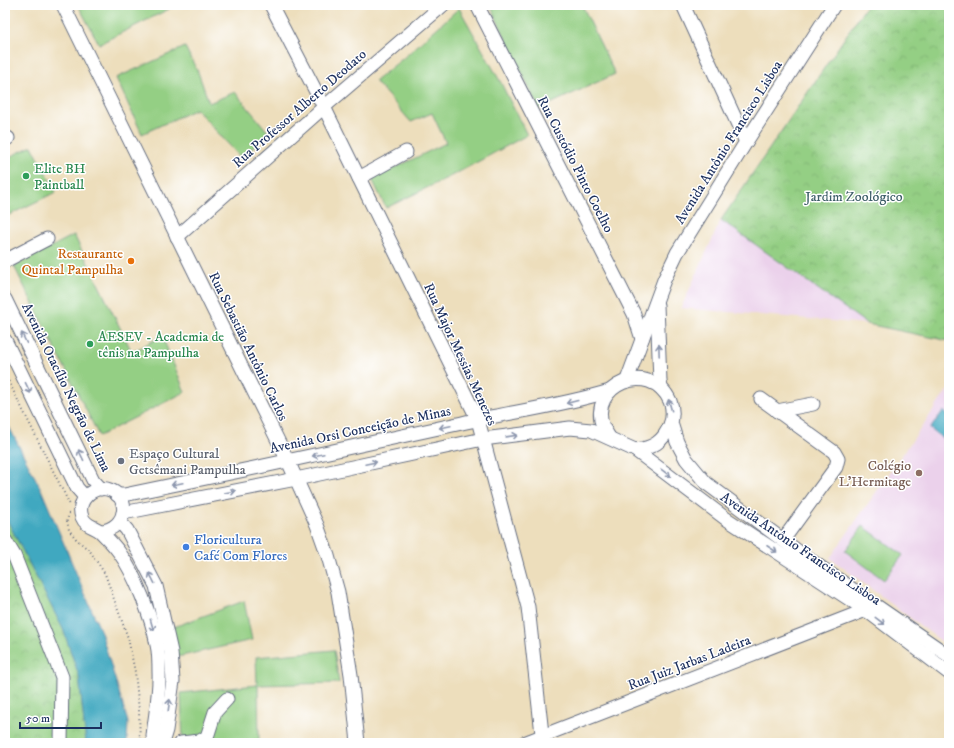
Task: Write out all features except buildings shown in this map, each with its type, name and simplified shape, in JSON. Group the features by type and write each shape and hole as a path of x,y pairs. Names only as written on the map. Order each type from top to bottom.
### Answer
{"street":[{"name":"Rua Sebastião Antônio Carlos","path":"63,5 288,461 319,532 328,556 338,592 351,675 358,743"},
{"name":"Rua Major Messias Menezes","path":"271,5 324,107 478,420 528,607 542,740"},
{"name":"Rua Professor Alberto Deodato","path":"177,237 324,107 443,5"},
{"name":"Rua Custódio Pinto Coelho","path":"477,5 634,314 642,339"},
{"path":"683,5 746,142"},
{"name":"Avenida Antônio Francisco Lisboa","path":"627,380 664,280 677,253 834,5"},
{"path":"359,178 406,152"},
{"path":"5,261 48,239"},
{"name":"Avenida Otacílio Negrão de Lima","path":"5,299 93,480 101,489"},
{"name":"Avenida Antônio Francisco Lisboa","path":"657,300 661,388"},
{"path":"5,340 77,488 85,497"},
{"path":"121,517 483,439 570,428 590,430 635,450 647,448 658,443 666,434 671,423 671,404 661,388 646,380 636,379 627,380 610,391 603,402 601,414 603,426 609,438"},
{"name":"Avenida Orsi Conceição de Minas","path":"117,495 124,495 288,461 478,420 564,404 610,391"},
{"path":"761,399 834,452 838,459 836,468 786,535"},
{"path":"777,411 813,404"},
{"name":"Avenida Antônio Francisco Lisboa","path":"671,423 677,442 686,459 706,483 786,535 949,656"},
{"name":"Avenida Antônio Francisco Lisboa","path":"635,450 725,518 866,610 949,673"},
{"path":"100,531 112,528 121,517 123,506 121,500 112,491 101,489 89,493 85,497 81,507 82,518 89,526 100,531 119,552 133,574 150,618 157,645 159,674 153,736 154,743"},
{"path":"121,517 156,586 171,652 173,681 166,730 162,743"},
{"path":"5,540 14,555 62,678 61,743"},
{"name":"Rua Juiz Jarbas Ladeira","path":"524,743 542,740 866,610"},
{"path":"181,743 200,740 207,737 215,712 227,699"}],"path":[{"path":"5,374 70,506 67,521 69,530 77,540 90,551 105,574 116,604 128,638 135,672 139,710 140,743"}],"shaded area":[{"path":"721,220 867,324 681,308"},
{"name":"Colégio L'Hermitage","path":"949,388 949,647 830,558"}],"green space":[{"path":"78,5 167,5 169,9 99,44"},
{"path":"490,5 582,5 615,74 539,109"},
{"name":"Jardim Zoológico","path":"867,5 949,5 949,341 867,324 721,220"},
{"path":"459,8 500,81 527,135 459,172 386,208 372,179 446,143 432,113 411,122 375,81 407,55"},
{"path":"185,47 198,72 209,103 235,92 268,132 242,159 196,109 142,134 116,78"},
{"name":"Elite BH Paintball","path":"32,146 56,192 5,217 5,159"},
{"name":"AESEV - Academia de tênis na Pampulha","path":"74,235 132,352 162,336 185,392 99,436 14,266"},
{"path":"5,516 63,629 79,676 86,743 5,743"},
{"path":"863,526 903,555 884,580 845,551"},
{"path":"244,601 252,640 177,657 171,628"},
{"path":"334,650 339,683 258,685 259,743 183,743 181,693 257,685 256,657"}],"water":[{"path":"943,411 949,416 949,443 930,429"},
{"path":"5,419 41,489 101,632 128,722 127,743 86,743 79,676 63,629 5,516"}],"place":[{"name":"Elite BH Paintball","path":"26,176"},
{"name":"Restaurante Quintal Pampulha","path":"131,261"},
{"name":"AESEV - Academia de tênis na Pampulha","path":"90,344"},
{"name":"Espaço Cultural Getsêmani Pampulha","path":"121,461"},
{"name":"Colégio L'Hermitage","path":"919,473"},
{"name":"Floricultura Café Com Flores","path":"186,547"}]}
